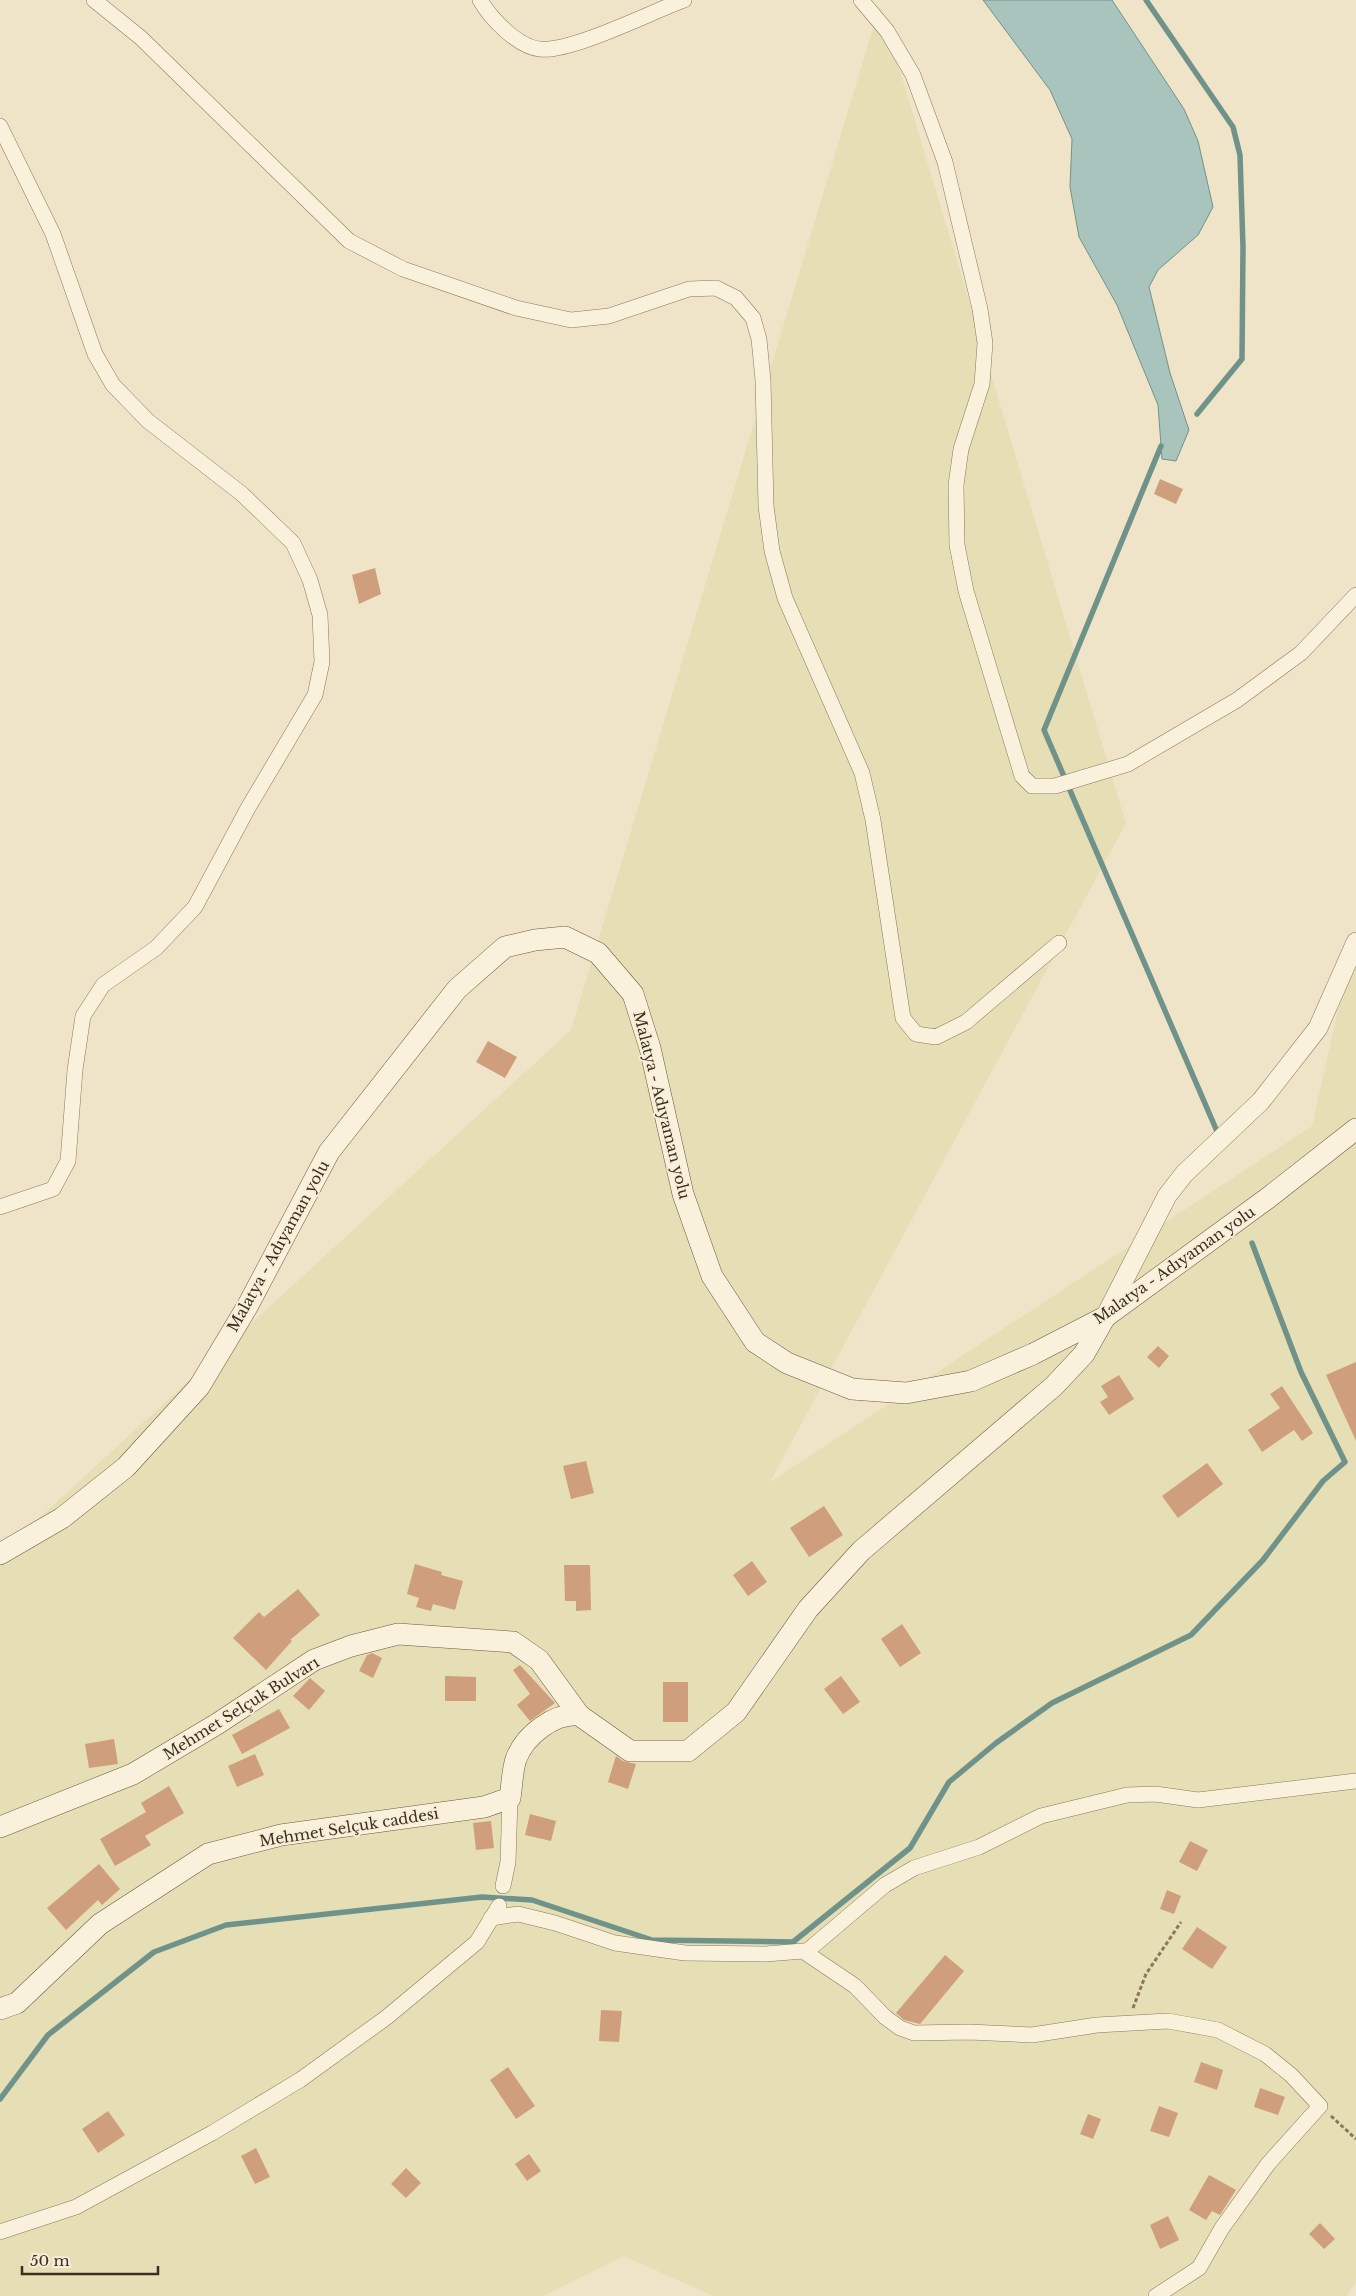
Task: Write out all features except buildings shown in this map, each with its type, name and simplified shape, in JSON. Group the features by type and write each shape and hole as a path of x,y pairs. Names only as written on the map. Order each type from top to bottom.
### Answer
{"main road":[{"name":"Malatya - Adıyaman yolu","path":"0,1554 62,1518 126,1467 199,1387 247,1307 329,1152 456,989 505,947 535,940 565,937 598,953 633,994 650,1048 683,1194 712,1276 755,1342 787,1363 852,1389 906,1392 971,1381 1033,1354 1105,1317 1268,1198 1356,1129"},
{"name":"Mehmet Selçuk Bulvarı","path":"0,1827 133,1774 217,1724 314,1660 351,1646 398,1634 514,1642 539,1660 579,1715 630,1751 688,1751 736,1712 808,1609 861,1551 1054,1386 1084,1354 1105,1317"},
{"path":"510,1798 516,1758 538,1728 568,1714 579,1715"},
{"name":"Mehmet Selçuk caddesi","path":"0,2009 17,2003 100,1924 208,1854 281,1835 484,1807 510,1798"}],"street":[{"path":"94,0 141,38 349,241 403,269 516,308 571,320 609,316 690,290 716,288 736,298 753,318 759,340 763,380 766,506 772,550 785,598 862,774 873,820 903,1018 916,1034 936,1037 966,1022 1059,943"},
{"path":"480,0 489,16 511,36 539,50 564,48 684,0"},
{"path":"861,0 887,31 913,75 945,162 980,309 985,343 982,384 961,449 956,485 957,545 966,591 1022,776 1032,786 1056,786 1128,764 1237,700 1301,653 1356,595"},
{"path":"0,126 53,234 95,354 113,385 148,421 242,494 293,543 310,580 320,615 322,662 315,694 248,808 194,907 156,948 103,985 83,1016 75,1070 68,1160 53,1189 0,1207"},
{"path":"1105,1317 1167,1196 1184,1174 1261,1101 1318,1028 1356,942"},
{"path":"806,1952 886,1885 914,1868 978,1847 1041,1816 1126,1795 1155,1794 1198,1800 1356,1781"},
{"path":"502,1886 508,1862 510,1798"},
{"path":"0,2232 76,2207 212,2133 300,2080 387,2017 477,1942 495,1912 518,1914 556,1923 614,1943 685,1953 766,1954 804,1951 855,1986 886,2018 900,2028 914,2033 969,2032 1032,2035 1168,2020 1218,2030 1265,2054 1291,2075 1320,2106 1268,2164 1222,2228 1199,2268 1156,2296"}],"path":[{"path":"1126,2024 1146,1974 1181,1922"},
{"path":"1320,2106 1356,2139"}],"shaded area":[{"path":"880,5 1126,823 770,1482 1312,1126 1356,930 1356,2282 1346,2296 713,2296 624,2256 543,2296 0,2296 0,1554 571,1030"}],"water":[{"path":"983,0 1112,0 1184,109 1198,141 1213,207 1198,235 1158,270 1149,287 1170,373 1189,430 1176,461 1162,459 1158,405 1117,305 1079,237 1070,187 1072,139 1050,90"}],"waterway":[{"path":"1146,0 1233,127 1240,155 1243,247 1242,359 1197,414"},
{"path":"1161,446 1044,730 1219,1136"},
{"path":"0,2099 48,2035 154,1952 226,1925 482,1897 532,1900 652,1940 793,1942 910,1848 949,1782 996,1743 1052,1703 1191,1635 1263,1560 1323,1481 1345,1462 1301,1372 1252,1243"}]}
